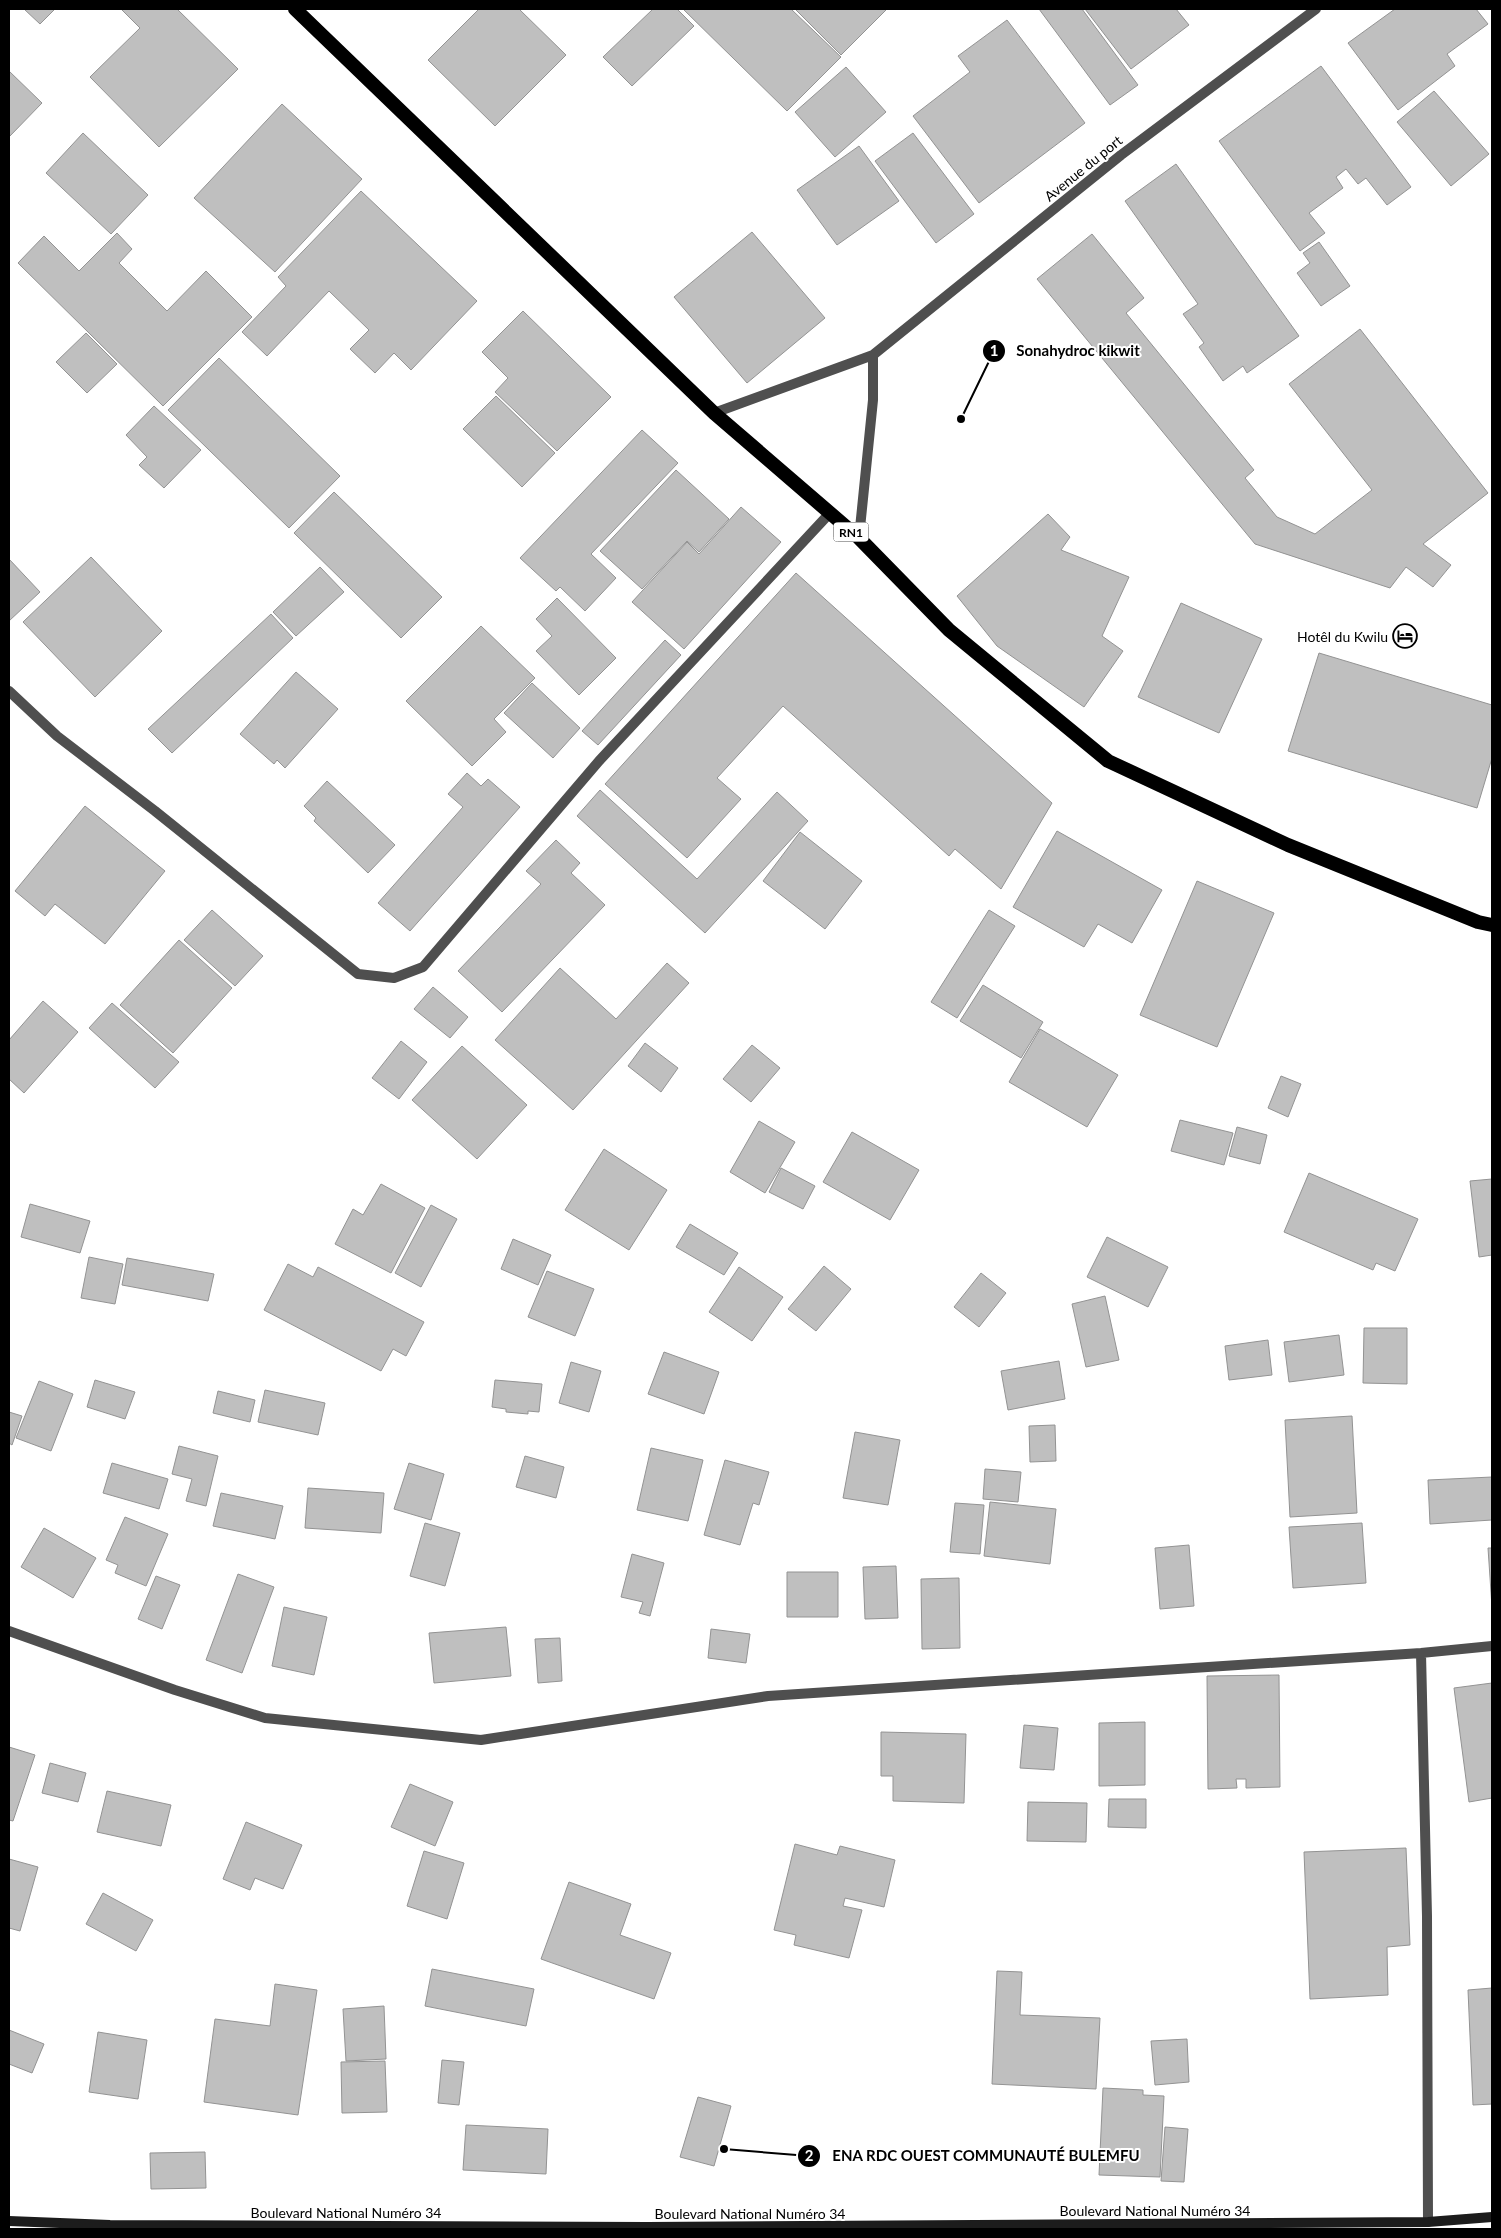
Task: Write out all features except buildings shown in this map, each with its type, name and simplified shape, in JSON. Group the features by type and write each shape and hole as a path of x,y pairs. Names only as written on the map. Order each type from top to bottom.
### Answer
{"highway":[{"name":"RN1","path":"294,9 714,414 859,538 949,630 1108,761 1288,845 1478,922 1492,925"}],"main road":[{"name":"Boulevard National Numéro 34","path":"9,2220 109,2227 648,2228 1428,2222 1492,2217"}],"street":[{"name":"Avenue du port","path":"714,414 873,355 1121,155 1316,9"},
{"path":"859,538 872,400 873,355"},
{"path":"9,691 57,736 156,811 358,974 394,978 424,967 599,761 829,514"},
{"path":"9,1631 175,1690 265,1718 481,1740 768,1696 1421,1653 1492,1646"},
{"path":"1421,1653 1427,1916 1428,2222"}],"place":[{"name":"Sonahydroc kikwit","path":"961,419"},
{"name":"Hotêl du Kwilu","path":"1405,636"},
{"name":"ENA RDC OUEST COMMUNAUTÉ BULEMFU","path":"724,2149"}]}
